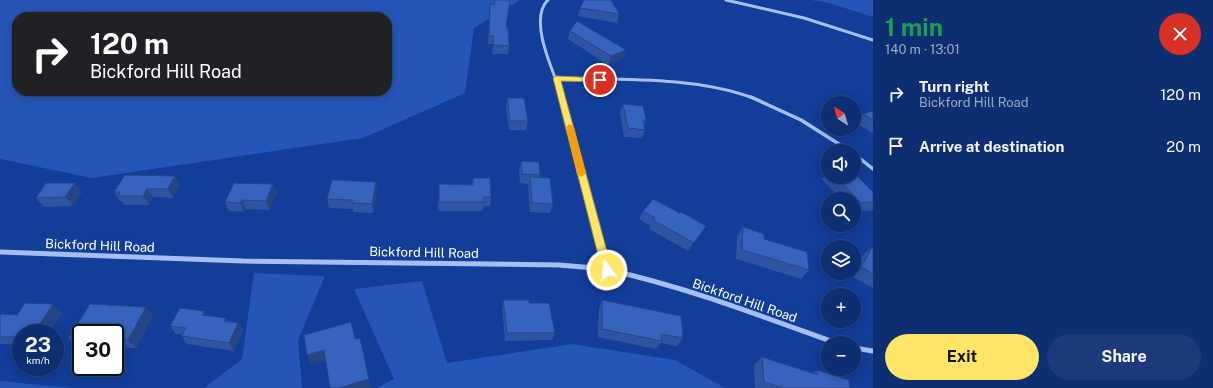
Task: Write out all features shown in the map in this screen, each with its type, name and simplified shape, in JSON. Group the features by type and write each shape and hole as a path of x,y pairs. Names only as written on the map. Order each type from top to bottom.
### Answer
{"street":[{"path":"548,0 541,8 540,21 543,40 556,78 607,270"},
{"path":"726,0 804,18 873,40"},
{"path":"556,78 671,82 720,88 758,100 787,112 818,129 840,144"},
{"path":"861,160 873,169"},
{"name":"Bickford Hill Road","path":"0,252 243,261 560,266 607,270 733,306 821,338"},
{"path":"861,349 873,351"}],"shaded area":[{"path":"0,0 520,0 474,28 465,93 363,138 92,178 0,159"},
{"path":"811,0 873,0 873,17 829,3"},
{"path":"254,273 325,276 298,340 302,388 204,388 242,359"},
{"path":"422,281 447,363 572,344 675,360 725,388 377,388 394,379 354,289"},
{"path":"0,381 71,388 0,388"}],"building":[{"path":"495,0 510,0 506,27 508,27 509,46 493,45 494,36 489,36 490,4 494,4"},
{"path":"584,0 611,0 619,14 580,8"},
{"path":"577,21 626,50 611,56 570,31"},
{"path":"507,98 524,98 528,121 510,121"},
{"path":"623,104 643,106 646,120 643,120 645,130 628,128"},
{"path":"873,111 873,120 863,114"},
{"path":"521,161 539,162 540,175 522,174"},
{"path":"125,175 175,176 168,189 147,189 143,196 118,196 120,192 114,192"},
{"path":"530,177 550,178 553,204 532,203"},
{"path":"473,178 490,178 491,197 484,197 484,202 439,202 439,184 473,185"},
{"path":"332,180 376,182 372,204 352,203 352,200 327,199"},
{"path":"861,180 873,192 873,202 861,203 861,192 850,192 843,184 861,184"},
{"path":"46,183 75,183 65,197 36,198"},
{"path":"234,183 273,184 266,201 242,200 240,203 225,202"},
{"path":"653,199 706,226 694,243 653,220 655,218 643,211"},
{"path":"743,227 764,234 764,239 807,252 809,270 742,250"},
{"path":"872,247 873,247 873,274 861,267"},
{"path":"503,300 529,300 529,303 549,303 555,333 507,333"},
{"path":"602,300 681,316 683,338 661,334 662,341 602,329"},
{"path":"25,303 53,304 40,324 12,324 12,337 0,337 0,314 17,315"},
{"path":"90,304 146,307 128,340 124,340 124,324 77,324"},
{"path":"180,308 204,311 202,315 226,318 224,321 238,323 229,343 181,336 186,328 170,326"},
{"path":"351,322 355,339 360,338 369,379 339,388 330,388 324,350 307,355 304,335"},
{"path":"72,333 72,339 68,339"},
{"path":"762,357 818,375 817,370 821,371 821,376 836,376 849,380 850,388 783,388 764,382"}],"slow traffic":[{"path":"570,127 581,174"}],"route":[{"path":"600,80 556,78 565,107 591,213 607,270"}]}
